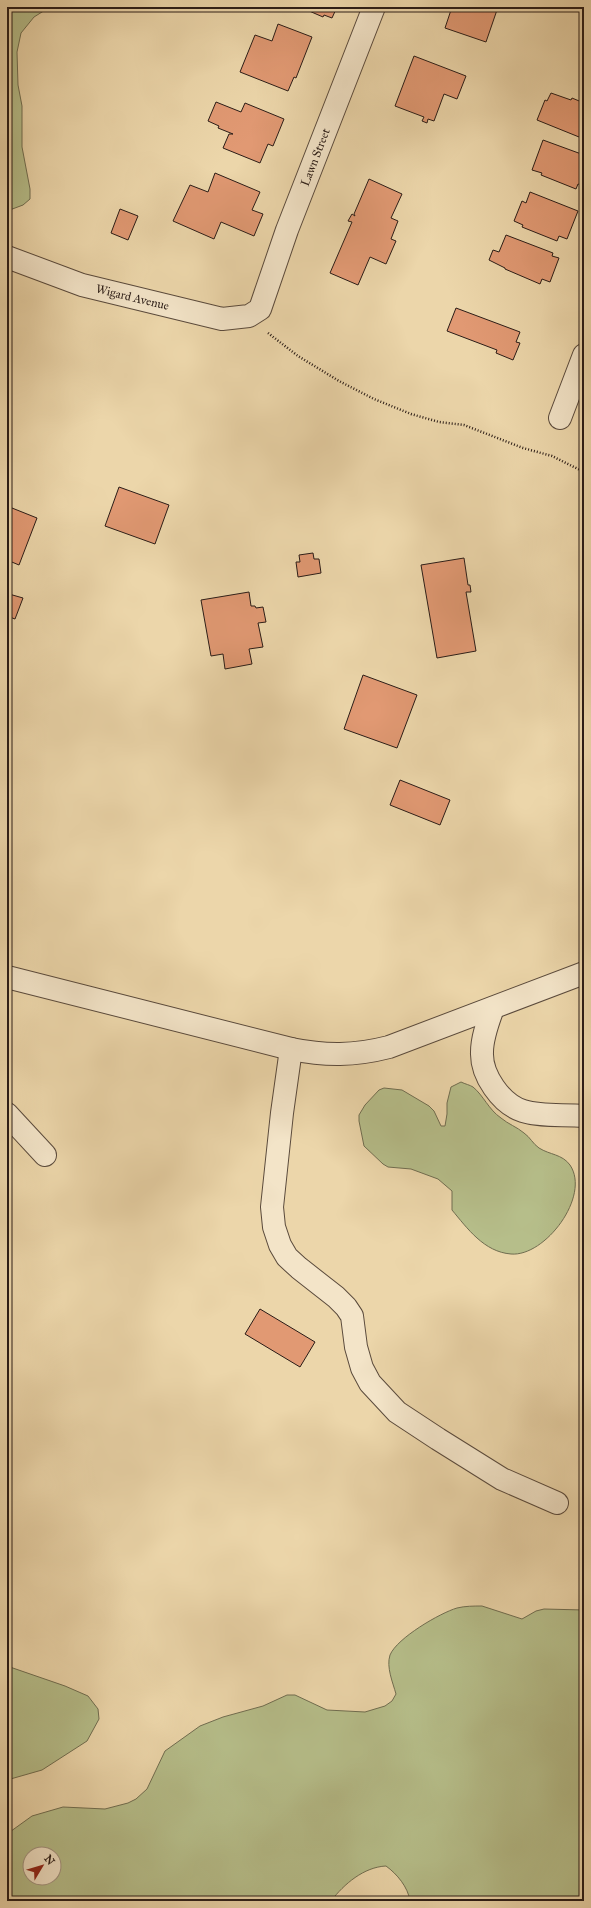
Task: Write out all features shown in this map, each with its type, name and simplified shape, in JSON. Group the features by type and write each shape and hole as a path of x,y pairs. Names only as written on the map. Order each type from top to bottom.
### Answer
{"street":[{"name":"Lawn Street","path":"261,319 287,230 374,7"},
{"name":"Wigard Avenue","path":"7,258 82,285 222,319 249,316 261,319"},
{"path":"560,418 584,355"},
{"path":"7,977 291,1049 312,1053 340,1055 366,1053 389,1047 584,973"},
{"path":"493,1008 484,1033 482,1053 485,1070 493,1085 505,1100 522,1110 535,1114 584,1116"},
{"path":"291,1049 282,1113 272,1207 274,1227 280,1245 287,1256 298,1268 336,1297 346,1307 352,1316 356,1347 362,1368 370,1383 397,1412 502,1479 557,1503"},
{"path":"7,1114 45,1155"}],"path":[{"path":"261,319 298,356 327,374 374,399 439,422 464,424 523,448 552,456 584,472"}],"green space":[{"path":"7,7 50,7 34,17 21,33 17,52 18,85 22,106 22,147 30,189 30,199 23,205 7,211"},
{"path":"461,1082 473,1087 497,1115 526,1135 539,1148 567,1161 575,1178 574,1192 570,1208 561,1222 538,1246 524,1252 511,1254 501,1252 484,1244 470,1231 452,1210 452,1191 438,1179 411,1169 388,1167 364,1146 359,1115 365,1105 379,1090 384,1088 402,1090 429,1106 434,1111 441,1126 445,1126 447,1103 451,1087"},
{"path":"466,1606 482,1606 522,1619 536,1611 544,1609 584,1610 584,1901 410,1901 407,1891 401,1881 386,1866 378,1867 362,1873 342,1888 331,1901 7,1901 7,1834 32,1816 63,1807 105,1809 128,1803 136,1799 147,1789 165,1751 200,1726 223,1717 263,1706 287,1695 295,1695 327,1710 365,1712 385,1706 392,1701 396,1694 390,1675 389,1665 390,1655 394,1648 410,1634 440,1615"},
{"path":"7,1666 65,1686 88,1696 98,1709 99,1719 87,1741 42,1770 7,1780"}],"building":[{"path":"300,7 337,7 332,18 324,15 323,17"},
{"path":"452,7 498,7 486,42 445,28"},
{"path":"278,24 312,37 296,78 294,77 288,91 240,72 255,35 272,41"},
{"path":"414,56 466,76 457,99 444,94 434,121 428,119 427,123 422,121 424,117 395,106"},
{"path":"551,93 571,100 572,98 584,103 584,139 537,120 545,100 547,101"},
{"path":"216,102 241,112 245,103 284,119 273,146 268,144 260,163 223,148 229,134 233,134 218,128 219,126 208,121"},
{"path":"543,140 584,155 584,186 578,184 576,189 541,175 542,173 532,170"},
{"path":"215,173 260,192 252,210 263,214 254,236 221,222 214,239 173,221 190,185 208,192"},
{"path":"369,179 402,194 391,218 398,221 391,239 396,241 386,264 370,257 358,285 330,273 352,222 348,221 352,214 355,216 354,214"},
{"path":"530,192 578,211 567,239 559,236 557,241 522,227 523,225 514,221 522,201 526,203"},
{"path":"120,209 138,216 128,240 111,233"},
{"path":"506,235 553,253 552,256 559,258 550,282 542,279 540,284 505,269 489,260 493,250 499,252"},
{"path":"456,308 520,332 516,342 520,343 513,360 496,353 497,350 447,331"},
{"path":"119,487 169,505 155,544 105,526"},
{"path":"7,506 37,518 19,565 7,560"},
{"path":"313,553 314,559 319,559 321,573 298,577 296,562 300,562 299,555"},
{"path":"464,558 468,585 470,585 471,592 466,592 476,651 437,658 421,565"},
{"path":"249,592 251,606 255,606 256,608 263,607 266,622 258,623 263,647 249,649 252,664 225,669 223,654 211,656 201,600"},
{"path":"9,594 23,598 15,619 7,616 7,600"},
{"path":"363,675 417,695 397,748 344,729"},
{"path":"400,780 450,800 440,825 390,805"},
{"path":"260,1309 315,1342 300,1367 245,1334"}]}
